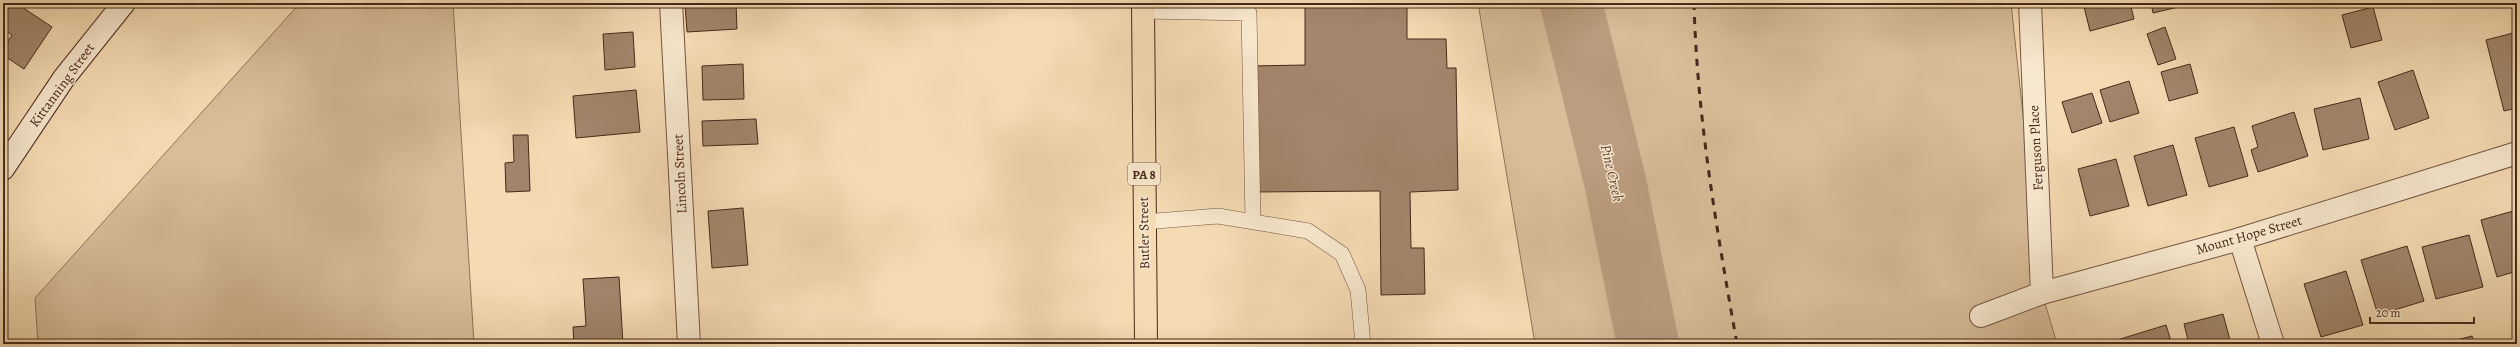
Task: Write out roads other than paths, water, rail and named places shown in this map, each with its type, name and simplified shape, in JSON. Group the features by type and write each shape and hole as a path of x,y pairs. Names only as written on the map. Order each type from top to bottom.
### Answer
{"highway":[{"name":"Butler Street","path":"1143,7 1146,344"}],"street":[{"name":"Kittanning Street","path":"3,169 64,78 124,3"},
{"name":"Lincoln Street","path":"671,3 689,344"},
{"name":"Ferguson Place","path":"2030,3 2042,293"},
{"name":"Mount Hope Street","path":"1982,316 2042,293 2240,239 2517,153"},
{"path":"2240,239 2273,344"}],"lane":[{"path":"1143,7 1251,8 1253,221"},
{"path":"1144,222 1218,216 1308,231 1342,254 1358,290 1363,344"}],"waterway":[{"name":"Pine Creek","path":"1571,3 1615,181 1648,344"}],"railway":[{"path":"1694,3 1699,89 1709,174 1737,344"}]}
